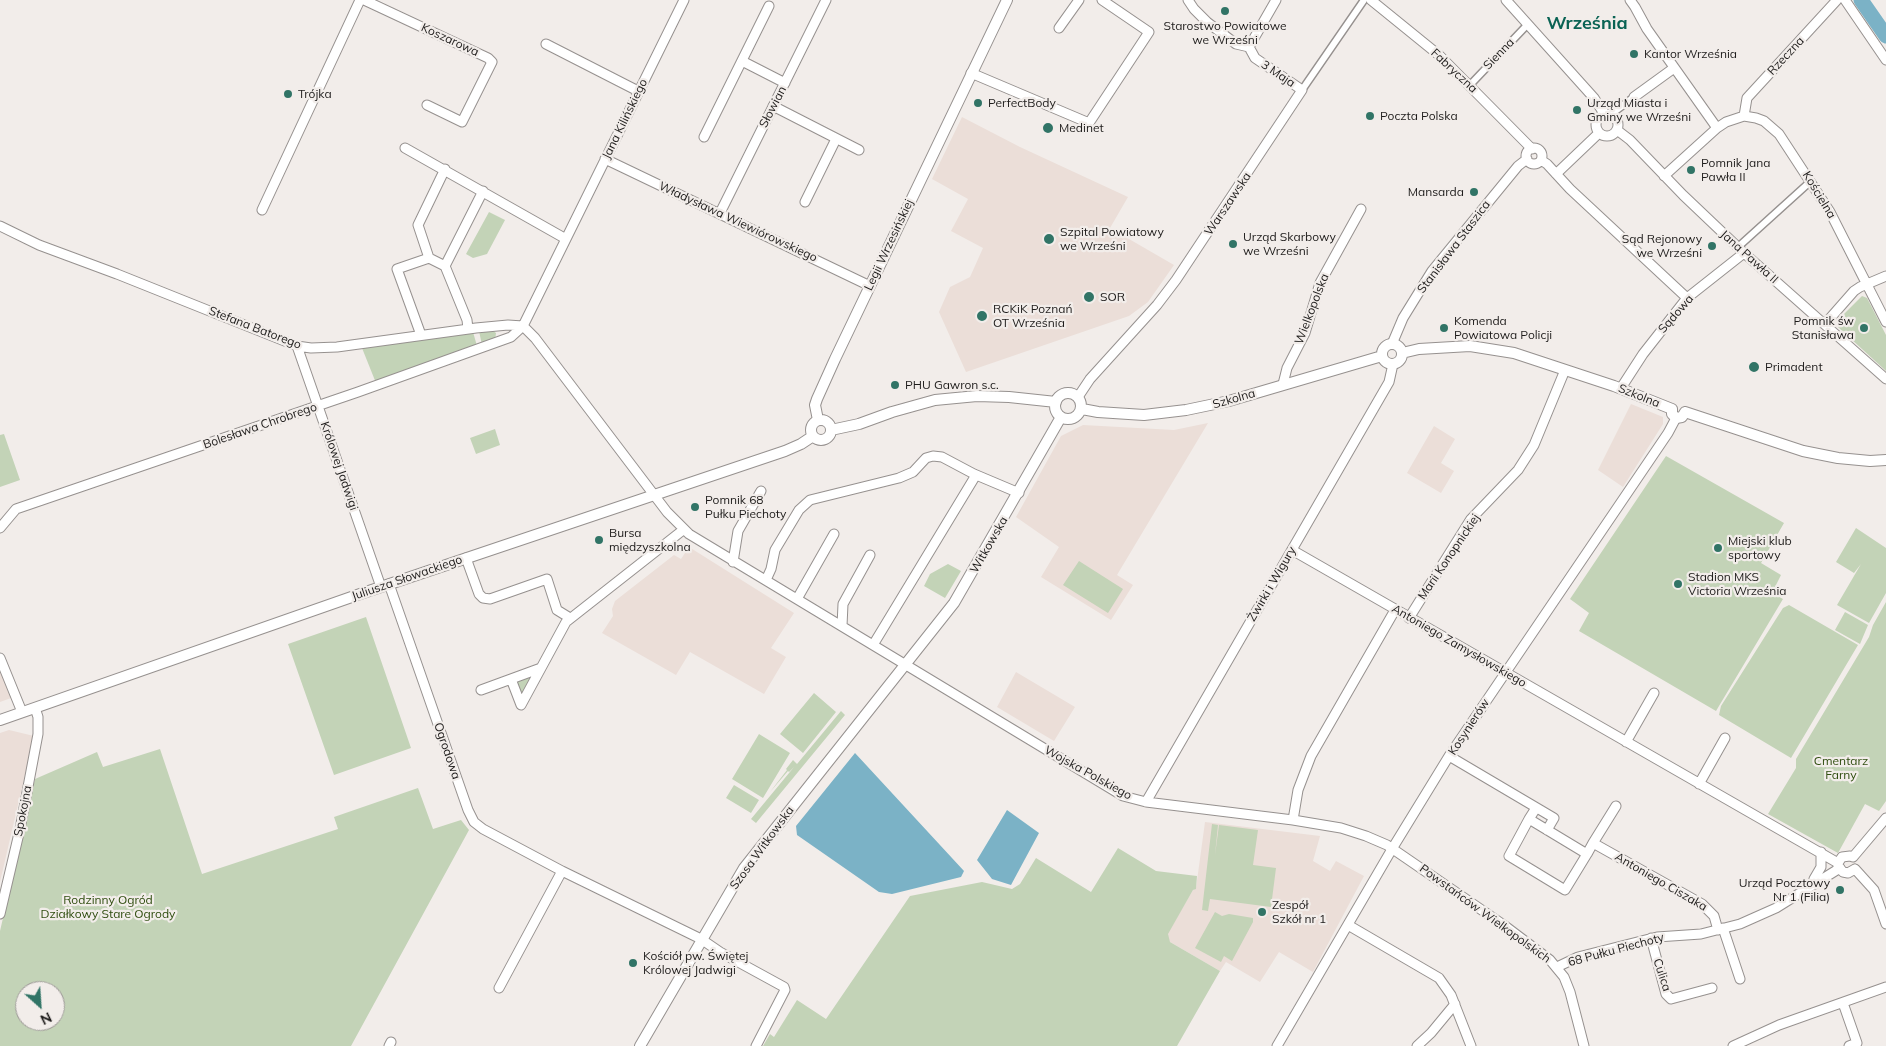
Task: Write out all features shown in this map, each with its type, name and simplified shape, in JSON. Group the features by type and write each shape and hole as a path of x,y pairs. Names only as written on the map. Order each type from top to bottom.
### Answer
{"street":[{"name":"Koszarowa","path":"262,210 362,0 488,58 492,62 462,122 427,105"},
{"name":"Jana Kilińskiego","path":"523,326 684,0"},
{"name":"Słowian","path":"720,213 826,0"},
{"name":"Legii Wrzesińskiej","path":"818,420 815,405 817,399 1007,0"},
{"path":"1059,28 1079,0"},
{"path":"971,73 1089,123 1149,32 1102,0"},
{"name":"3 Maja","path":"1188,0 1200,15 1236,44 1249,47 1255,58 1302,90"},
{"path":"1249,47 1276,0"},
{"name":"Warszawska","path":"1078,396 1090,379 1157,305 1176,280 1364,0"},
{"name":"Fabryczna","path":"1370,0 1440,56 1470,84 1532,149"},
{"path":"1506,0 1608,115 1616,119 1618,122 1617,130 1609,136 1599,133"},
{"path":"1630,0 1636,7 1647,29 1717,128"},
{"name":"Rzeczna","path":"1744,116 1747,98 1837,0"},
{"path":"1845,0 1886,60"},
{"path":"704,137 769,6"},
{"name":"Sienna","path":"1470,84 1528,24"},
{"path":"546,44 638,91"},
{"path":"742,61 785,83"},
{"path":"1599,133 1596,124 1598,120 1608,115 1674,68"},
{"path":"773,106 859,150"},
{"path":"1664,176 1717,128 1744,116"},
{"name":"Kościelna","path":"1744,116 1756,118 1772,127 1779,134 1830,212 1886,322"},
{"name":"Jana Pawła II","path":"1617,130 1630,140 1664,176 1741,250 1886,379"},
{"path":"1556,174 1599,133"},
{"path":"805,202 836,139"},
{"path":"406,148 566,239"},
{"path":"1532,149 1537,149 1541,153 1541,160 1535,164 1530,163 1527,159 1528,152 1532,149"},
{"name":"Stanisława Staszica","path":"1392,344 1403,318 1432,271 1512,173 1527,159"},
{"name":"Władysława Wiewiórowskiego","path":"605,160 720,213 870,286"},
{"path":"1541,160 1687,298"},
{"path":"428,258 418,225 445,169"},
{"path":"1741,250 1811,181"},
{"path":"445,266 483,191"},
{"name":"Wielkopolska","path":"1283,384 1287,368 1305,333 1320,283 1361,209"},
{"name":"Stefana Batorego","path":"0,226 38,245 117,274 297,346 321,349 468,329 508,325 523,326"},
{"name":"Sądowa","path":"1621,388 1642,354 1687,298 1741,250"},
{"path":"421,335 397,269 428,258 445,266 467,320 468,329"},
{"path":"1825,324 1854,291 1886,276"},
{"name":"Bolesława Chrobrego","path":"0,528 16,508 484,348 511,337 523,326"},
{"name":"Wojska Polskiego","path":"523,326 535,338 654,495 683,530 733,562 766,580 1124,796 1146,802 1293,820 1354,831 1392,849"},
{"path":"1392,344 1400,347 1402,353 1400,360 1393,364 1386,362 1382,356 1385,346 1392,344"},
{"name":"Królowej Jadwigi","path":"297,346 385,585"},
{"name":"Szkolna","path":"1402,353 1419,349 1444,347 1489,348 1514,352 1621,388 1678,413 1802,451 1838,458 1886,460"},
{"name":"Szkolna","path":"1082,409 1119,413 1162,414 1206,407 1382,356"},
{"name":"Żwirki i Wigury","path":"1146,802 1389,382 1393,364"},
{"name":"Marii Konopnickiej","path":"1409,618 1471,519 1518,470 1534,445 1565,370"},
{"path":"1072,393 1078,396 1082,409 1079,415 1074,419 1067,420 1061,418 1055,409 1059,397 1072,393"},
{"path":"831,430 859,424 892,412 935,400 977,396 1056,402"},
{"name":"Kosynierów","path":"1278,1046 1392,849 1449,756 1656,450 1678,413"},
{"name":"Witkowska","path":"905,665 954,604 1061,418"},
{"path":"818,420 827,422 831,430 829,436 824,440 818,440 813,436 811,427 818,420"},
{"name":"Juliusza Słowackiego","path":"0,720 385,585 801,444 813,436"},
{"path":"766,580 771,569 775,550 799,510 810,500 899,478 913,472 926,458 933,456 942,457 976,475 1018,492"},
{"path":"873,645 976,475"},
{"path":"733,562 738,531 761,491"},
{"path":"511,679 521,705 566,622 683,530"},
{"path":"797,599 834,534"},
{"name":"Antoniego Zamysłowskiego","path":"1292,550 1821,852 1839,866"},
{"path":"842,626 843,604 870,555"},
{"path":"466,558 479,594 483,598 490,599 547,579 557,610 570,618"},
{"name":"Ogrodowa","path":"385,585 471,817 478,826 562,871 702,939 720,952 784,987 785,990 756,1046"},
{"path":"1293,820 1298,790 1311,756 1395,610"},
{"path":"0,658 22,712"},
{"name":"Szosa Witkowska","path":"640,1046 734,882 762,844 905,665"},
{"path":"481,690 542,668"},
{"path":"1626,742 1654,693"},
{"name":"Spokojna","path":"0,914 20,829 38,734 38,717 35,708"},
{"path":"1699,784 1725,738"},
{"path":"1449,756 1554,818 1547,830"},
{"path":"1536,808 1509,856 1564,890 1616,806"},
{"path":"1886,818 1853,858 1856,865 1855,869 1872,885 1886,924"},
{"path":"1529,819 1587,854"},
{"name":"Antoniego Ciszaka","path":"1593,843 1702,904 1714,916 1721,929 1740,979"},
{"name":"Powstańców Wielkopolskich","path":"1392,849 1532,945 1557,967 1570,992 1584,1046"},
{"path":"1813,885 1814,879 1821,867 1821,852"},
{"name":"68 Pułku Piechoty","path":"1557,967 1578,957 1651,938 1701,934 1765,914 1813,885 1839,866 1846,856 1853,858"},
{"path":"1839,866 1843,872 1848,873 1855,869"},
{"path":"499,988 562,871"},
{"path":"1348,926 1439,978 1455,1004 1471,1046"},
{"name":"Culica","path":"1651,938 1666,994 1671,999 1712,988"},
{"path":"1733,1046 1779,1025 1886,987"},
{"path":"1843,1003 1857,1043 1849,1046"},
{"path":"1417,1046 1431,1033 1455,1004"}],"shaded area":[{"name":"Szpital Powiatowy we Wrześni","path":"962,117 1020,147 1128,197 1110,228 1174,265 1148,302 1129,316 966,372 939,312 950,287 970,277 983,248 951,231 968,199 932,179"},
{"path":"1631,404 1663,417 1663,424 1623,487 1598,470"},
{"path":"1208,423 1117,575 1133,585 1111,620 1041,577 1059,547 1016,517 1061,436 1083,425 1174,430"},
{"path":"1434,426 1455,439 1441,463 1454,471 1441,493 1407,473"},
{"path":"689,547 794,613 771,648 786,657 764,694 690,652 676,675 602,633 613,616 612,609 615,601 674,555 681,559"},
{"path":"0,667 11,698 0,702"},
{"path":"1016,672 1075,707 1054,741 997,707"},
{"path":"9,730 34,736 0,882 0,733"},
{"name":"Zespół Szkół nr 1","path":"1205,822 1320,836 1313,861 1330,871 1336,861 1364,876 1313,972 1279,952 1260,982 1226,962 1220,971 1170,942 1167,934 1196,888"}],"green space":[{"path":"489,212 505,220 487,254 473,258 466,254"},
{"path":"1862,296 1867,298 1886,335 1886,371 1838,327 1838,320"},
{"path":"492,330 496,333 495,341 482,345 479,331"},
{"path":"473,332 477,346 376,383 362,348"},
{"path":"495,429 500,445 476,454 470,438"},
{"path":"4,434 20,480 0,487 0,435"},
{"name":"Stadion MKS Victoria Września","path":"1666,456 1784,523 1761,563 1781,575 1772,593 1783,599 1716,711 1579,631 1589,613 1570,599"},
{"path":"1856,528 1886,548 1886,593 1869,623 1837,605 1861,564 1854,573 1836,562"},
{"path":"1079,561 1123,589 1108,613 1063,585"},
{"path":"948,564 961,571 945,598 924,586 930,574"},
{"name":"Cmentarz Farny","path":"1886,602 1886,801 1879,811 1865,804 1838,853 1768,814 1796,768 1796,759 1869,637 1873,625"},
{"path":"1789,605 1858,645 1791,758 1719,715 1721,706 1783,608"},
{"path":"1845,612 1868,625 1860,644 1835,630"},
{"path":"366,617 411,748 334,775 288,644"},
{"path":"534,675 521,697 516,682"},
{"path":"814,693 836,712 803,753 780,734"},
{"path":"841,711 845,715 756,823 751,819 794,767 788,771 770,792 786,769 793,760 797,764"},
{"path":"759,734 790,753 763,798 732,779"},
{"name":"Rodzinny Ogród Działkowy Stare Ogrody","path":"160,749 202,874 338,829 334,817 418,788 433,829 461,820 469,830 351,1046 0,1046 0,931 35,779 97,752 103,767"},
{"path":"734,785 759,800 751,813 726,798"},
{"path":"1212,824 1218,825 1215,855 1219,825 1258,830 1253,865 1276,868 1271,907 1210,899 1208,911 1202,910"},
{"path":"1118,848 1156,871 1197,876 1196,889 1193,890 1168,934 1170,942 1220,971 1177,1046 763,1046 770,1034 774,1037 797,1000 826,1019 910,896 982,882 1012,889 1020,884 1036,858 1091,892"},
{"path":"1215,912 1222,916 1229,914 1253,918 1253,922 1232,961 1224,956 1221,962 1195,948"}],"water":[{"path":"855,753 964,871 961,877 892,894 879,892 797,835 796,826"},
{"path":"1007,810 1039,833 1011,885 992,879 977,860"}],"waterway":[{"path":"1861,0 1886,36"}],"place":[{"name":"Starostwo Powiatowe we Wrześni","path":"1225,11"},
{"name":"Kantor Września","path":"1634,54"},
{"name":"Trójka","path":"288,94"},
{"name":"PerfectBody","path":"978,103"},
{"name":"Urząd Miasta i Gminy we Wrześni","path":"1577,110"},
{"name":"Poczta Polska","path":"1370,116"},
{"name":"Medinet","path":"1048,128"},
{"name":"Pomnik Jana Pawła II","path":"1691,170"},
{"name":"Mansarda","path":"1474,192"},
{"name":"Szpital Powiatowy we Wrześni","path":"1049,239"},
{"name":"Urząd Skarbowy we Wrześni","path":"1233,244"},
{"name":"Sąd Rejonowy we Wrześni","path":"1712,246"},
{"name":"SOR","path":"1089,297"},
{"name":"RCKiK Poznań OT Września","path":"982,316"},
{"name":"Komenda Powiatowa Policji","path":"1444,328"},
{"name":"Pomnik św Stanisława","path":"1864,328"},
{"name":"Primadent","path":"1754,367"},
{"name":"PHU Gawron s.c.","path":"895,385"},
{"name":"Pomnik 68 Pułku Piechoty","path":"695,507"},
{"name":"Bursa międzyszkolna","path":"599,540"},
{"name":"Miejski klub sportowy","path":"1718,548"},
{"name":"Stadion MKS Victoria Września","path":"1678,584"},
{"name":"Urząd Pocztowy Nr 1 (Filia)","path":"1840,890"},
{"name":"Zespół Szkół nr 1","path":"1262,912"},
{"name":"Kościół pw. Świętej Królowej Jadwigi","path":"633,963"}],"district":[{"name":"Września","path":"1587,24"}]}
